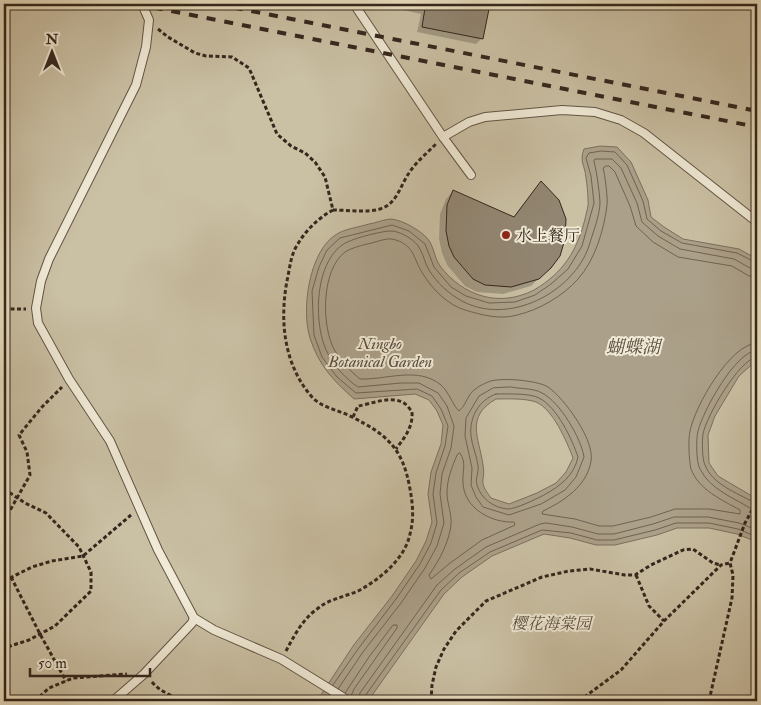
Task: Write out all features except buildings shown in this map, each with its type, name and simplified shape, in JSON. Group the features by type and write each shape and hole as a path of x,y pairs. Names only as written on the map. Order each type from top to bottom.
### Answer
{"lane":[{"path":"142,4 149,20 146,47 136,85 49,259 41,281 36,308 38,323 69,379 110,441 158,550 194,618 214,630 281,659 349,701"},
{"path":"354,4 443,137 471,175"},
{"path":"443,137 469,122 485,117 562,110 595,112 621,120 644,133 757,222"},
{"path":"113,701 144,674 192,623 194,618"}],"path":[{"path":"149,20 168,37 195,53 206,56 232,57 249,68 277,134 291,146 305,153 315,162 325,177 333,210"},
{"path":"281,659 302,623 316,610 328,601 357,592 375,581 390,568 404,551 410,537 413,519 413,504 408,475 396,449 378,431 352,417 324,406 314,399 295,370 283,329 283,303 290,264 295,248 321,217 333,210 378,210 386,207 397,196 409,173 443,137"},
{"path":"4,309 36,308"},
{"path":"4,521 30,475 28,452 19,434 69,379"},
{"path":"352,417 358,406 393,400 404,403 412,412 413,418 408,433 396,449"},
{"path":"4,489 18,499 46,513 79,547 92,572 91,591 55,626 29,640 4,648"},
{"path":"709,701 732,598 733,575 730,563 745,523 757,501"},
{"path":"4,581 32,567 52,561 83,556 140,507"},
{"path":"431,701 436,667 444,649 456,631 486,601 542,577 569,572 590,569 624,575 636,575 650,565 683,550 693,549 713,563 721,565 730,563"},
{"path":"579,701 621,670 664,621 721,565"},
{"path":"636,575 649,606 664,621"},
{"path":"11,577 66,681"},
{"path":"36,701 49,688 73,678 144,674 156,687 186,701"}],"green space":[{"name":"Ningbo Botanical Garden","path":"4,4 757,4 757,701 4,701"}],"water":[{"name":"蝴蝶湖","path":"600,146 617,147 631,162 648,200 651,217 664,227 683,239 739,249 757,259 757,360 739,376 715,416 708,435 709,463 718,476 757,499 757,542 737,534 709,528 677,528 615,545 596,545 544,534 492,556 462,577 444,594 368,701 317,701 353,646 392,596 416,561 426,541 432,522 428,494 431,472 441,444 443,425 437,411 429,400 415,394 354,399 322,365 310,338 306,312 310,282 320,253 327,242 340,232 391,219 413,227 423,234 431,245 440,266 459,285 471,292 482,296 508,298 534,290 561,269 573,251 582,231 588,205 588,192 582,160 584,149","holes":["496,399 526,400 536,402 542,406 548,411 559,427 573,458 566,472 556,483 509,504 491,498 484,487 484,471 477,437 476,428 480,413"]}],"railway":[{"path":"136,4 757,127"},
{"path":"216,4 757,111"}],"place":[{"name":"水上餐厅","path":"506,235"}],"park label":[{"name":"樱花海棠园","path":"551,623"}]}
